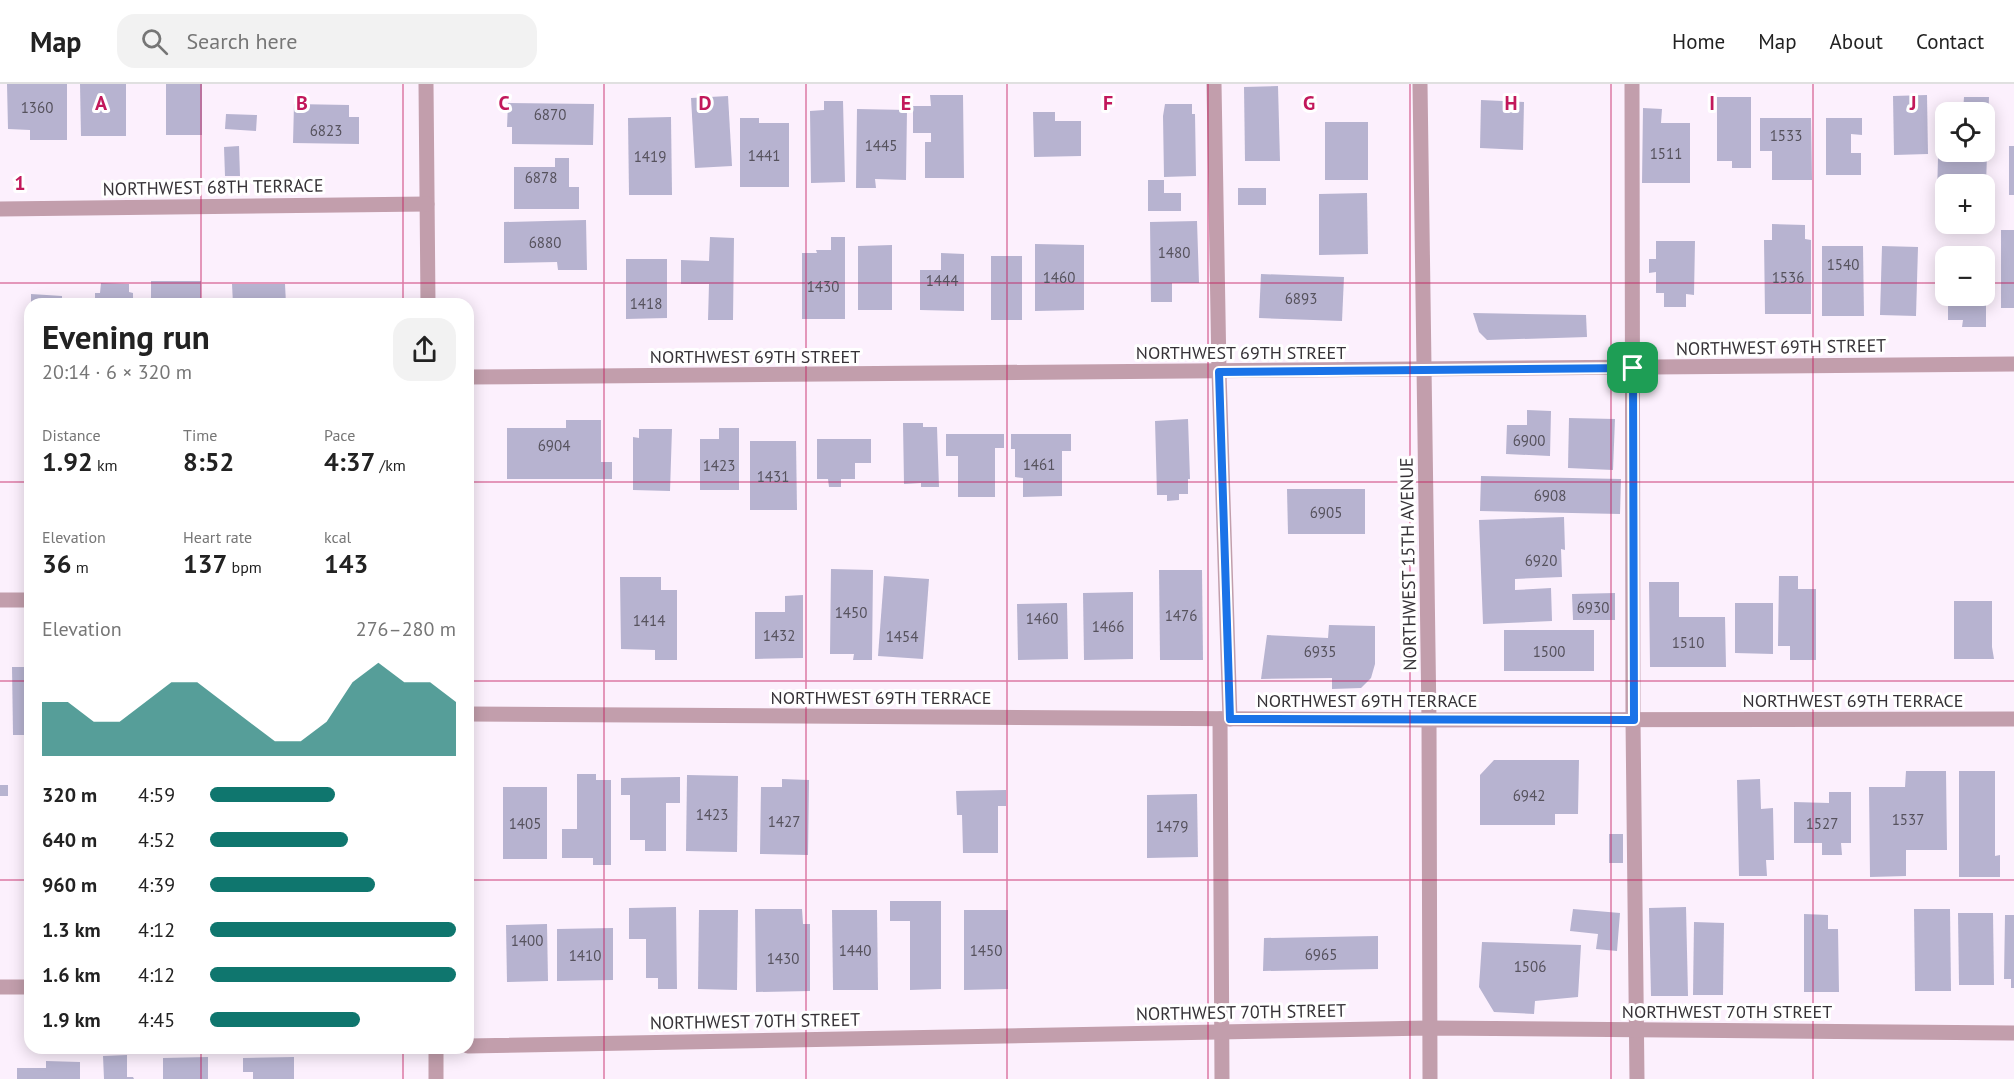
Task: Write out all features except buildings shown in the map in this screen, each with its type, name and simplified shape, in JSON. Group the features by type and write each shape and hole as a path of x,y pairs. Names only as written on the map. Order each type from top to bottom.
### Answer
{"street":[{"path":"426,84 428,298"},
{"path":"1214,84 1225,719 1222,1079"},
{"name":"NORTHWEST 15TH AVENUE","path":"1420,84 1429,720 1430,1079"},
{"path":"1632,84 1637,1079"},
{"name":"NORTHWEST 68TH TERRACE","path":"0,208 427,204"},
{"name":"NORTHWEST 69TH STREET","path":"474,377 2014,364"},
{"path":"0,600 24,600"},
{"name":"NORTHWEST 69TH TERRACE","path":"474,714 1429,720 2014,718"},
{"path":"0,987 24,987"},
{"name":"NORTHWEST 70TH STREET","path":"474,1046 1429,1028 2014,1033"},
{"path":"436,1054 436,1079"}],"route":[{"path":"1633,368 1634,720 1230,719 1219,372 1633,368"}]}
